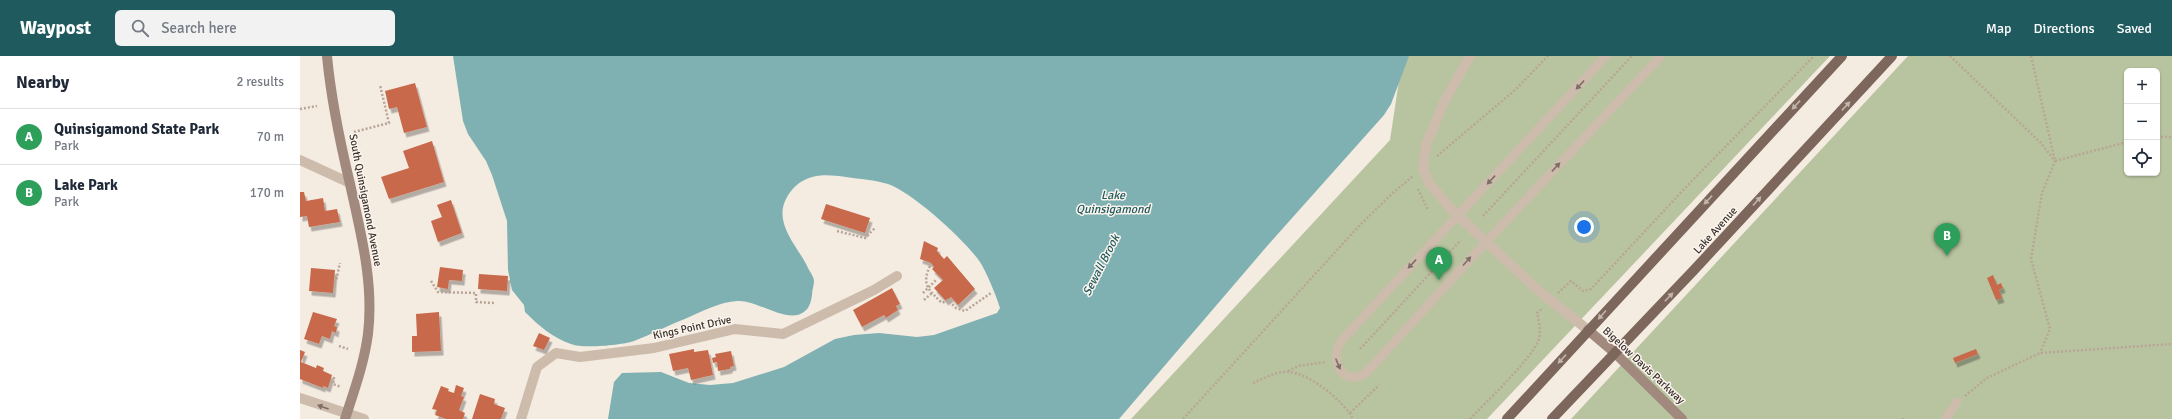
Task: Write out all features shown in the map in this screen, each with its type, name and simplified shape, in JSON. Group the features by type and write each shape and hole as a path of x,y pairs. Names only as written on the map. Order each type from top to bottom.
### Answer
{"main road":[{"name":"South Quinsigamond Avenue","path":"327,56 332,95 367,265 369,317 363,364 346,417"},
{"path":"1507,419 1842,56"},
{"name":"Lake Avenue","path":"1552,419 1694,270 1892,56"},
{"name":"Bigelow Davis Parkway","path":"1588,330 1615,353 1682,419"}],"street":[{"path":"1470,56 1451,88 1435,120 1426,145 1423,168 1434,191 1458,215 1550,301 1588,330"},
{"path":"300,160 350,183"},
{"name":"Kings Point Drive","path":"521,419 537,368 556,353 580,356 654,348 735,329 783,334 874,290 897,276"},
{"path":"300,398 346,417 364,419"}],"lane":[{"path":"1606,56 1341,341 1336,350 1335,357 1337,366 1342,372 1347,376 1355,376 1366,373 1486,242 1661,56"},
{"path":"1945,419 1957,402"}],"path":[{"path":"1183,419 1359,226 1395,191 1515,90 1548,56"},
{"path":"1483,216 1632,56"},
{"path":"1558,293 1571,281 1583,291 1591,289 1688,185 1814,56"},
{"path":"1950,56 2040,142 2055,161"},
{"path":"2031,56 2055,161 2042,193 2031,259 2050,329 2040,353"},
{"path":"354,132 389,123 380,85"},
{"path":"300,109 317,106"},
{"path":"2160,137 2172,137"},
{"path":"2055,161 2124,143"},
{"path":"1414,176 1421,197 1428,210"},
{"path":"837,231 865,238 875,228"},
{"path":"1360,349 1461,240"},
{"path":"334,282 336,282 340,263"},
{"path":"930,266 925,282 927,288 942,303 948,300 960,311 965,311 990,293"},
{"path":"923,293 937,279"},
{"path":"431,281 438,292 476,293 476,302 495,303"},
{"path":"924,300 932,293"},
{"path":"1470,419 1522,366 1537,345 1540,338 1537,313 1544,308"},
{"path":"1957,402 1987,378 2040,353 2172,344"},
{"path":"339,346 348,349"},
{"path":"1253,383 1288,372 1298,366 1326,362"},
{"path":"1288,372 1308,378 1332,393 1350,413 1353,419"},
{"path":"334,376 333,384 341,387"},
{"path":"1350,413 1379,384"}],"green space":[{"path":"1406,56 1830,56 1487,419 1131,419 1390,140 1402,61"},
{"path":"1908,56 2172,56 2172,419 1571,419"}],"water":[{"name":"Lake Quinsigamond","path":"453,56 1409,56 1391,104 1384,115 1268,245 1119,419 608,419 614,382 622,373 661,372 689,383 710,385 733,383 784,367 835,339 854,335 879,333 917,337 934,335 997,313 1000,308 994,291 980,262 951,230 924,207 911,197 888,184 828,175 812,177 799,184 787,197 783,207 784,225 814,279 811,302 805,311 798,315 782,314 745,301 737,301 712,307 634,341 602,346 584,346 571,344 564,341 546,331 535,322 525,312 524,305 512,290 508,270 507,221 486,161 468,134 463,121"}],"building":[{"path":"415,83 427,127 404,133 397,107 389,109 385,91"},
{"path":"432,141 444,182 389,199 381,177 409,168 403,151"},
{"path":"300,192 304,192 306,201 323,198 325,211 337,209 340,222 309,227 307,216 300,217"},
{"path":"451,200 462,233 438,242 431,221 442,217 437,205"},
{"path":"826,204 870,218 865,233 821,219"},
{"path":"924,241 938,248 937,251 944,259 947,256 975,289 958,305 951,297 946,301 934,288 943,280 932,269 934,267 931,263 920,259"},
{"path":"440,267 463,270 462,281 449,280 448,289 437,287"},
{"path":"311,268 335,270 333,293 309,291"},
{"path":"479,274 508,276 507,291 478,289"},
{"path":"1993,275 1997,285 2001,283 2003,288 1999,290 2002,298 1996,300 1987,278"},
{"path":"892,288 900,304 896,306 898,310 886,318 884,315 862,327 853,310"},
{"path":"313,312 337,319 334,326 337,327 336,333 332,331 330,339 322,336 319,344 304,339"},
{"path":"439,312 441,351 412,352 412,336 417,336 416,314"},
{"path":"539,333 550,338 544,350 533,346"},
{"path":"694,349 694,352 708,350 713,375 691,380 688,368 673,371 669,354"},
{"path":"1976,349 1978,354 1955,363 1953,358"},
{"path":"300,350 305,352 301,362 316,368 317,365 324,368 323,371 332,375 328,388 323,386 323,388 300,379"},
{"path":"731,351 734,366 730,367 730,369 718,371 717,362 713,363 712,358 716,357 715,354"},
{"path":"456,385 464,388 461,396 464,397 459,410 465,413 463,419 446,419 435,415 437,410 432,409 441,386 454,393"},
{"path":"480,394 495,399 494,404 505,408 501,419 472,419"}],"place":[{"name":"Lake Park","path":"1947,256"},
{"name":"Quinsigamond State Park","path":"1439,280"}],"water label":[{"name":"Sewall Brook","path":"1101,265"}]}
